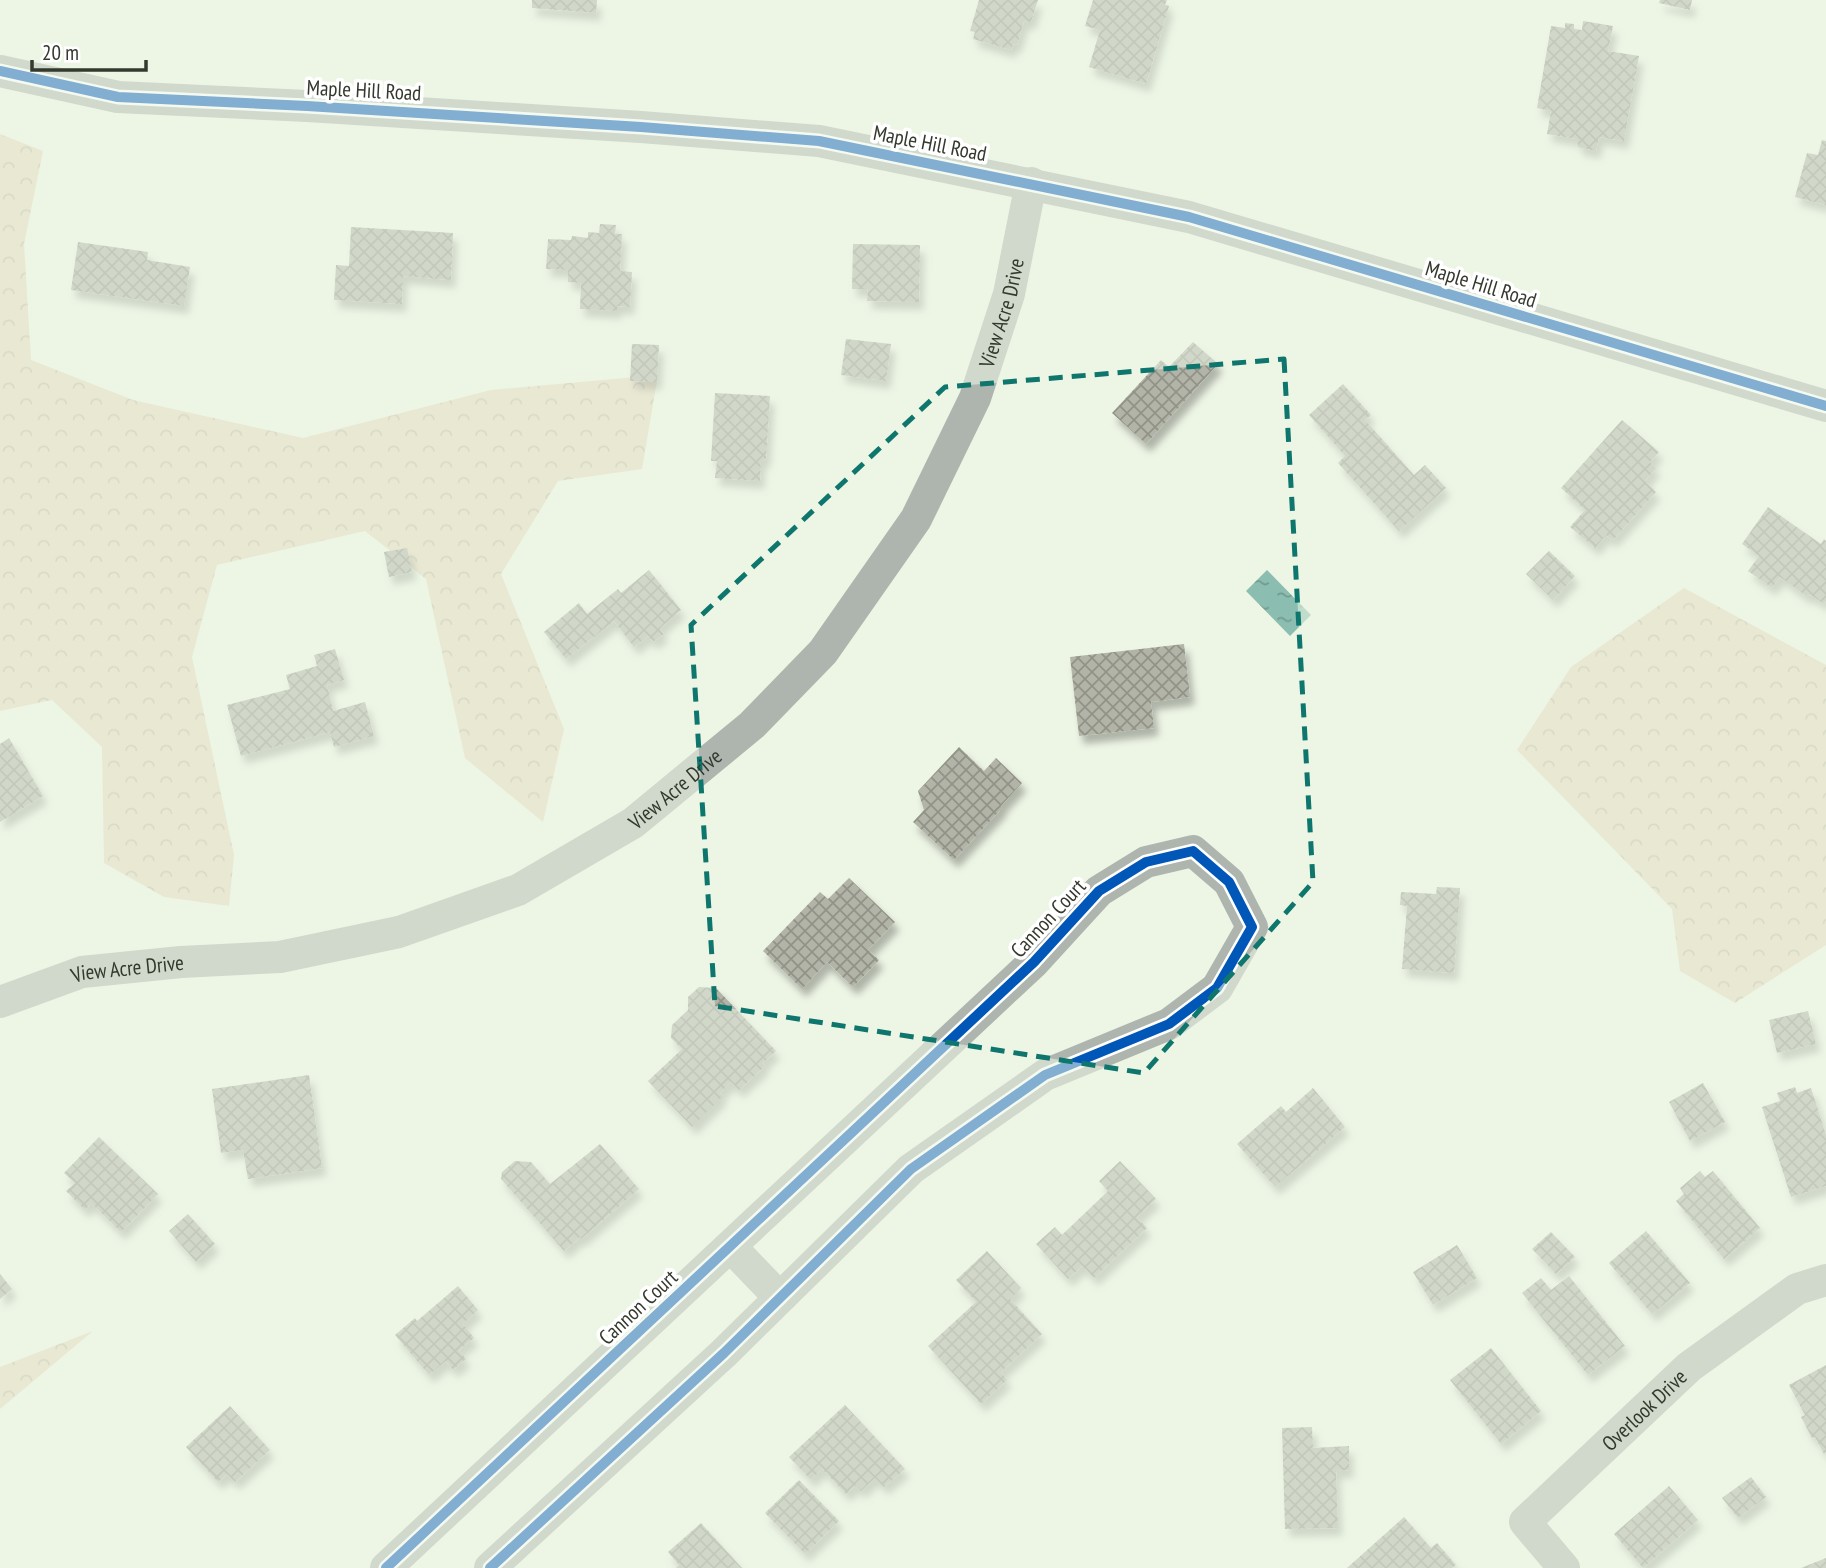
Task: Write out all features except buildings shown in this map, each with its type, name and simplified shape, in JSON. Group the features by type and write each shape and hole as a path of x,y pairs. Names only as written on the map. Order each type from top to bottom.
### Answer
{"street":[{"name":"Maple Hill Road","path":"0,71 118,97 627,126 819,141 1189,217 1826,406"},
{"name":"View Acre Drive","path":"0,1002 82,972 181,962 280,957 399,932 518,890 632,823 752,725 823,652 916,519 975,398 1009,294 1031,183"},
{"name":"Cannon Court","path":"386,1568 1034,962 1099,891 1146,862 1193,851 1229,882 1252,927 1217,988 1169,1024 1045,1075 911,1169 724,1353 490,1568"},
{"path":"731,1247 779,1297"},
{"name":"Overlook Drive","path":"1564,1568 1525,1522 1689,1367 1797,1289 1826,1280"}],"highlighted area":[{"path":"1284,359 1313,882 1144,1073 715,1006 691,625 945,387"}],"green space":[{"path":"0,134 43,151 24,244 31,360 133,400 303,438 491,390 658,375 642,469 558,481 501,574 564,729 543,822 465,758 426,579 365,531 217,565 192,657 234,855 229,906 164,897 104,863 102,747 52,700 0,711"},
{"path":"1684,588 1826,665 1826,945 1735,1003 1680,971 1672,909 1517,750 1571,667"},
{"path":"93,1331 0,1409 0,1367"}],"water":[{"path":"1267,570 1311,615 1290,636 1246,591"}],"cycle path":[{"path":"0,71 118,97 307,106 819,141 1189,217 1826,406"},
{"path":"386,1568 1034,962 1099,891 1146,862 1193,851 1229,882 1252,927 1217,988 1169,1024 1045,1075 911,1169 724,1353 490,1568"}]}
